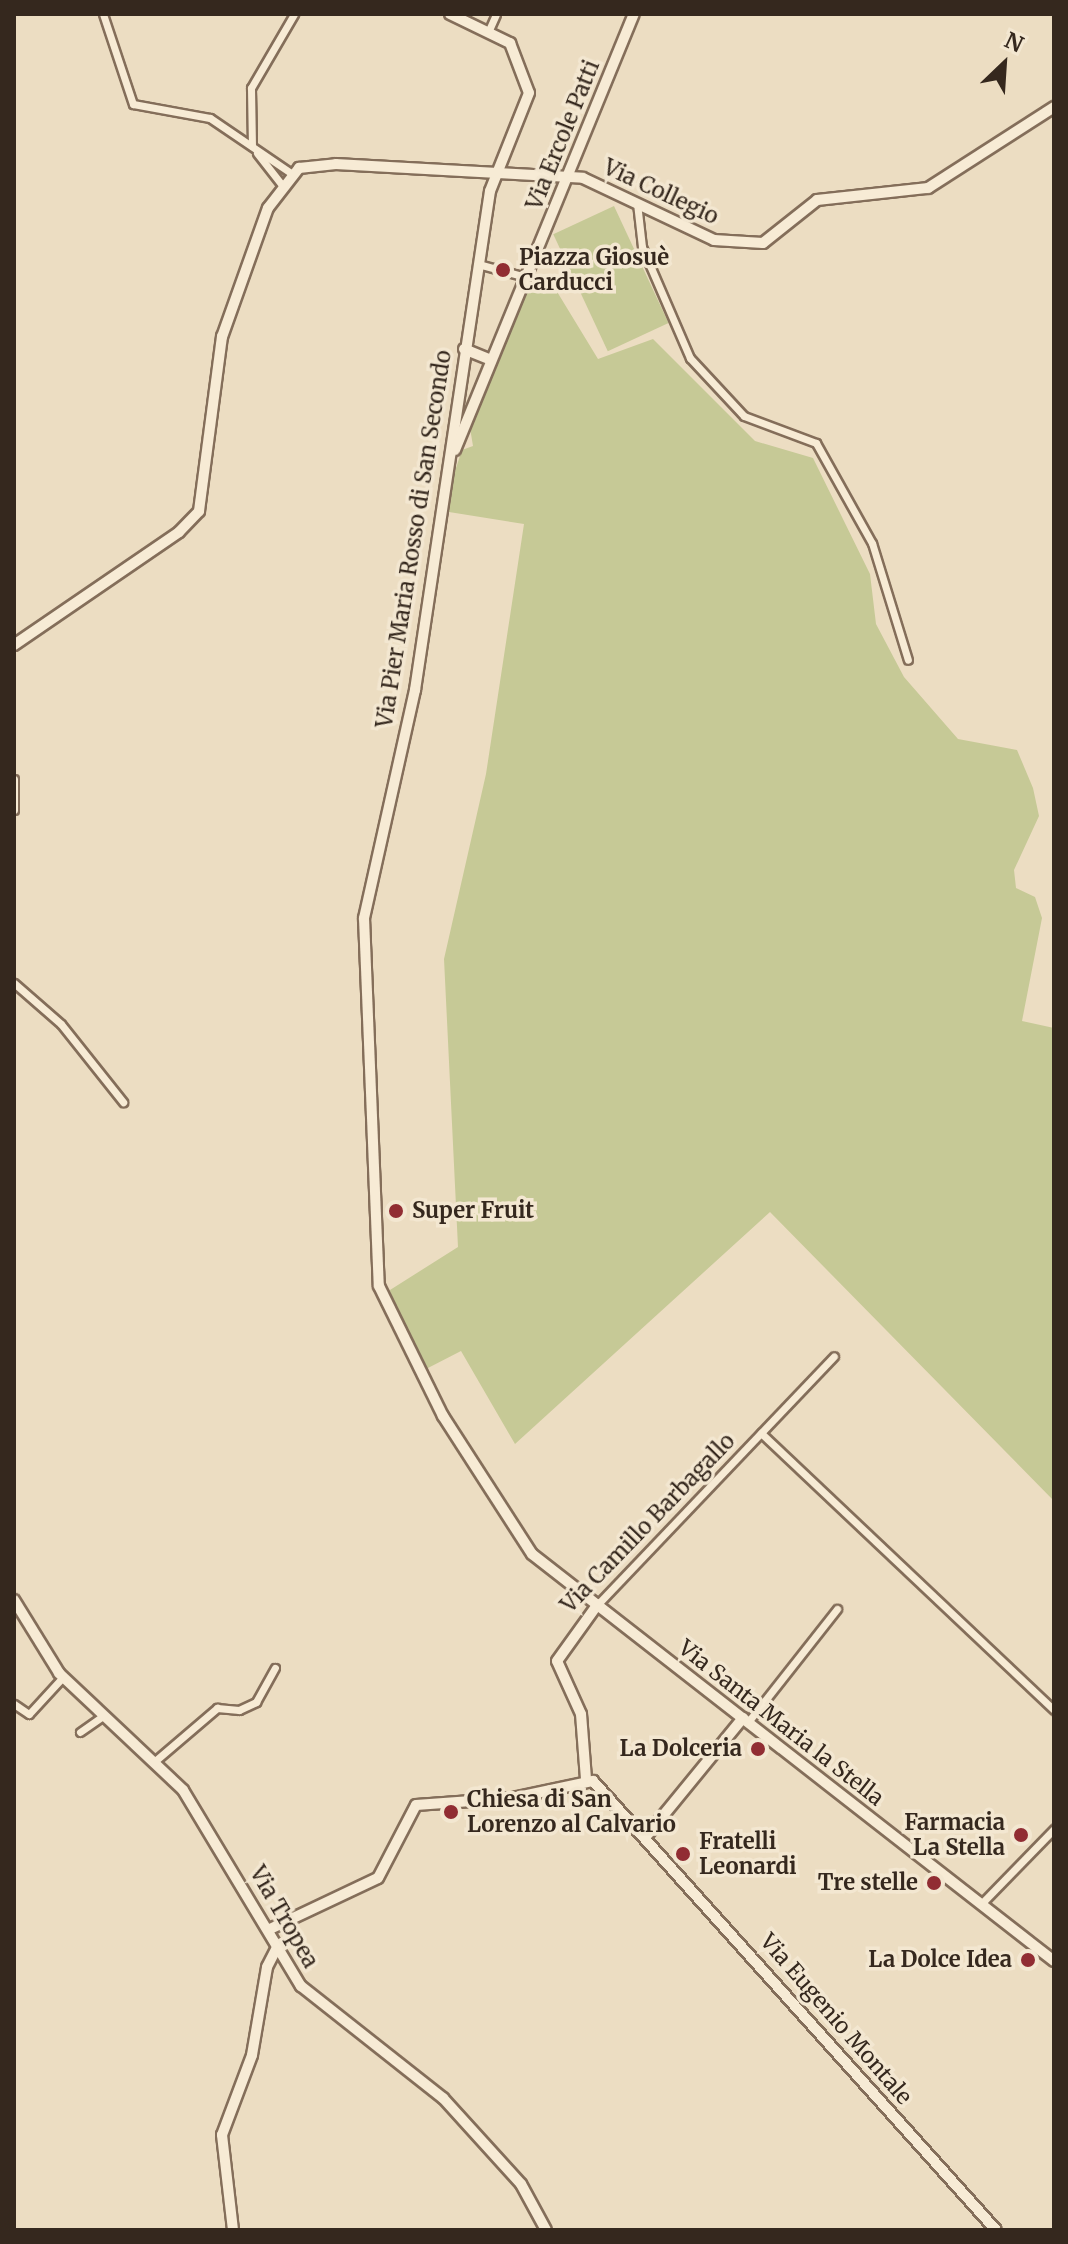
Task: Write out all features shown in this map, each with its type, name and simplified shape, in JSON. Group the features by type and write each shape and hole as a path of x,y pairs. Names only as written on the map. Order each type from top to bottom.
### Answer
{"street":[{"path":"14,645 179,532 199,511 222,337 281,184 291,173 199,114 133,104 103,14"},
{"path":"281,184 253,147 251,88 294,14"},
{"name":"Via Pier Maria Rosso di San Secondo","path":"450,14 489,30 516,50 529,93 499,173 478,264 415,690 364,918 373,1253 408,1355 515,1535 598,1604"},
{"path":"489,30 496,14"},
{"name":"Via Ercole Patti","path":"443,495 491,360 634,14"},
{"name":"Via Collegio","path":"291,173 336,164 569,176 637,201 714,240 763,243 817,200 928,188 1054,107"},
{"path":"637,201 642,247 690,358 744,416 816,443 872,543 908,660"},
{"path":"478,264 526,277"},
{"path":"464,349 491,360"},
{"path":"14,779 14,810"},
{"path":"14,983 61,1024 123,1102"},
{"name":"Via Camillo Barbagallo","path":"587,1775 581,1714 557,1661 598,1604 834,1356"},
{"name":"Via Camillo Barbagallo","path":"761,1433 1054,1710"},
{"name":"Via Tropea","path":"14,1600 17,1617 63,1677 183,1790 308,1993 443,2098 521,2184 546,2230"},
{"name":"Via Santa Maria la Stella","path":"598,1604 1054,1961"},
{"path":"648,1834 837,1609"},
{"path":"155,1761 217,1708 239,1710 256,1702 275,1668"},
{"path":"14,1704 29,1714 63,1677"},
{"path":"80,1732 104,1715"},
{"path":"270,1929 378,1878 416,1805 543,1790 587,1775"},
{"name":"Via Eugenio Montale","path":"587,1775 619,1802 648,1834 996,2230"},
{"path":"981,1904 1054,1829"},
{"path":"233,2230 222,2135 252,2055 267,1967 278,1945"}],"green space":[{"path":"614,206 669,323 608,351 553,234"},
{"path":"556,290 598,359 653,339 755,441 813,458 870,574 876,624 904,677 958,739 1017,750 1033,788 1039,816 1014,870 1016,888 1035,897 1042,918 1022,1021 1054,1028 1054,1501 770,1212 515,1444 461,1351 426,1369 394,1314 390,1290 458,1247 444,959 486,774 524,524 449,512 454,474 462,450 473,446 470,428 525,291"}],"place":[{"name":"Piazza Giosuè Carducci","path":"503,270"},
{"name":"Super Fruit","path":"396,1211"},
{"name":"La Dolceria","path":"758,1749"},
{"name":"Chiesa di San Lorenzo al Calvario","path":"451,1812"},
{"name":"Farmacia La Stella","path":"1021,1835"},
{"name":"Fratelli Leonardi","path":"683,1854"},
{"name":"Tre stelle","path":"934,1883"},
{"name":"La Dolce Idea","path":"1028,1960"}]}
